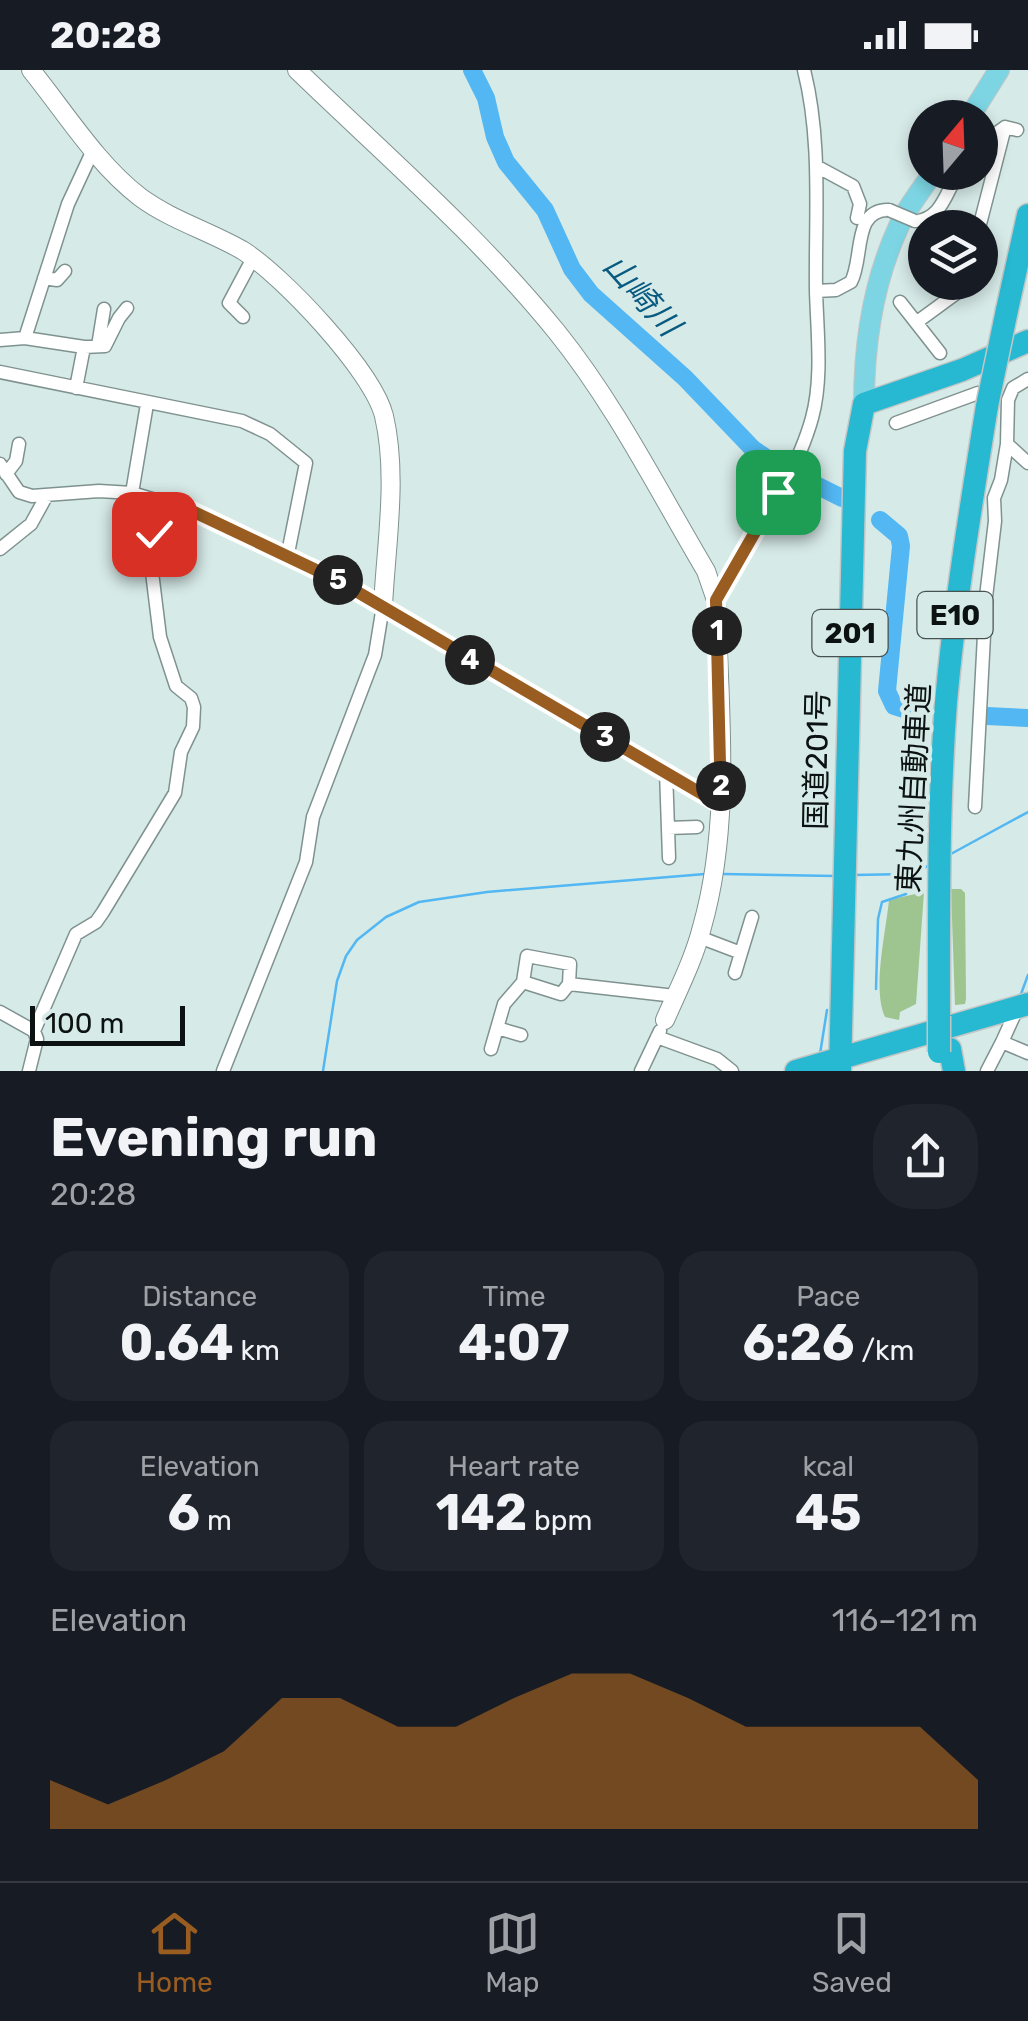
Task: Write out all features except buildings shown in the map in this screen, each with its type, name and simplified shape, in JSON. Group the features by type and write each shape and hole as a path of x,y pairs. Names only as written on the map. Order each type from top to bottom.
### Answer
{"highway":[{"name":"東九州自動車道","path":"946,1061 940,826 946,703 955,616 998,403 1007,310 1028,214"},
{"path":"864,404 962,370 1028,341"},
{"name":"国道201号","path":"848,1064 869,459 864,404"},
{"path":"796,1071 848,1064 1023,1005"}],"main road":[{"path":"980,100 999,70"},
{"path":"864,404 864,359 874,300 899,224 921,190"}],"street":[{"path":"31,70 94,148 142,198 253,258 292,289 374,392 384,415 389,477 383,606 375,655 313,817 306,862 222,1071"},
{"path":"297,70 479,244 556,332 611,409 706,571 716,600 721,805 710,893 699,937 641,1071"},
{"path":"716,600 793,464 811,420 817,383 816,166 804,70"},
{"path":"998,136 1011,129 998,169"},
{"path":"25,338 80,173 94,148"},
{"path":"816,166 853,186 860,204 857,218"},
{"path":"816,291 836,290 851,282 859,258 862,226 868,216 889,210 915,220 932,218 949,190"},
{"path":"242,317 229,303 253,258"},
{"path":"44,278 57,280 65,271"},
{"path":"916,322 947,300"},
{"path":"900,302 940,353"},
{"path":"0,340 25,338 106,346 118,318 127,308"},
{"path":"76,388 104,309"},
{"path":"0,372 256,426 306,463 288,558"},
{"path":"998,403 1028,379"},
{"path":"896,423 978,393 998,403"},
{"path":"974,807 994,498 1007,444 998,403"},
{"path":"132,493 148,404"},
{"path":"19,444 16,460 4,478 20,492 32,496 98,491 132,493 192,511 337,580 721,805"},
{"path":"1007,444 1028,463"},
{"path":"0,550 31,524 46,496"},
{"path":"34,1031 76,934 96,922 176,792 181,752 193,727 194,706 191,698 176,686 160,637 150,556 165,502"},
{"path":"666,771 669,858"},
{"path":"668,828 696,828"},
{"path":"734,973 752,917"},
{"path":"699,937 741,953"},
{"path":"492,1049 504,1004 523,982 527,956 570,964 570,984 561,994 523,982"},
{"path":"570,984 675,996"},
{"path":"987,1071 1023,1005"},
{"path":"0,1012 34,1031 37,1039 29,1071"},
{"path":"497,1028 521,1034"},
{"path":"661,1028 732,1071"},
{"path":"1002,1042 1028,1053"}],"green space":[{"path":"951,889 965,893 966,999 965,1004 955,1005"},
{"path":"924,892 916,1004 900,1012 899,1020 885,1017 880,976 889,900"}],"waterway":[{"name":"山崎川","path":"472,70 486,98 495,137 506,162 545,210 572,269 591,294 685,378 753,449 842,498"},
{"name":"山崎川","path":"880,520 899,536 901,546 887,691 894,706 910,711"},
{"name":"山崎川","path":"987,716 1028,718"},
{"path":"949,855 1028,812"},
{"path":"853,875 909,874 928,866"},
{"path":"323,1071 337,981 346,956 357,940 386,917 419,902 487,892 705,874"},
{"path":"723,874 835,876"},
{"path":"876,989 882,902 906,894"},
{"path":"1021,994 1028,975"},
{"path":"820,1054 827,1010"}],"route":[{"path":"154,534 165,502 337,580 721,805 716,600 778,492"}]}
